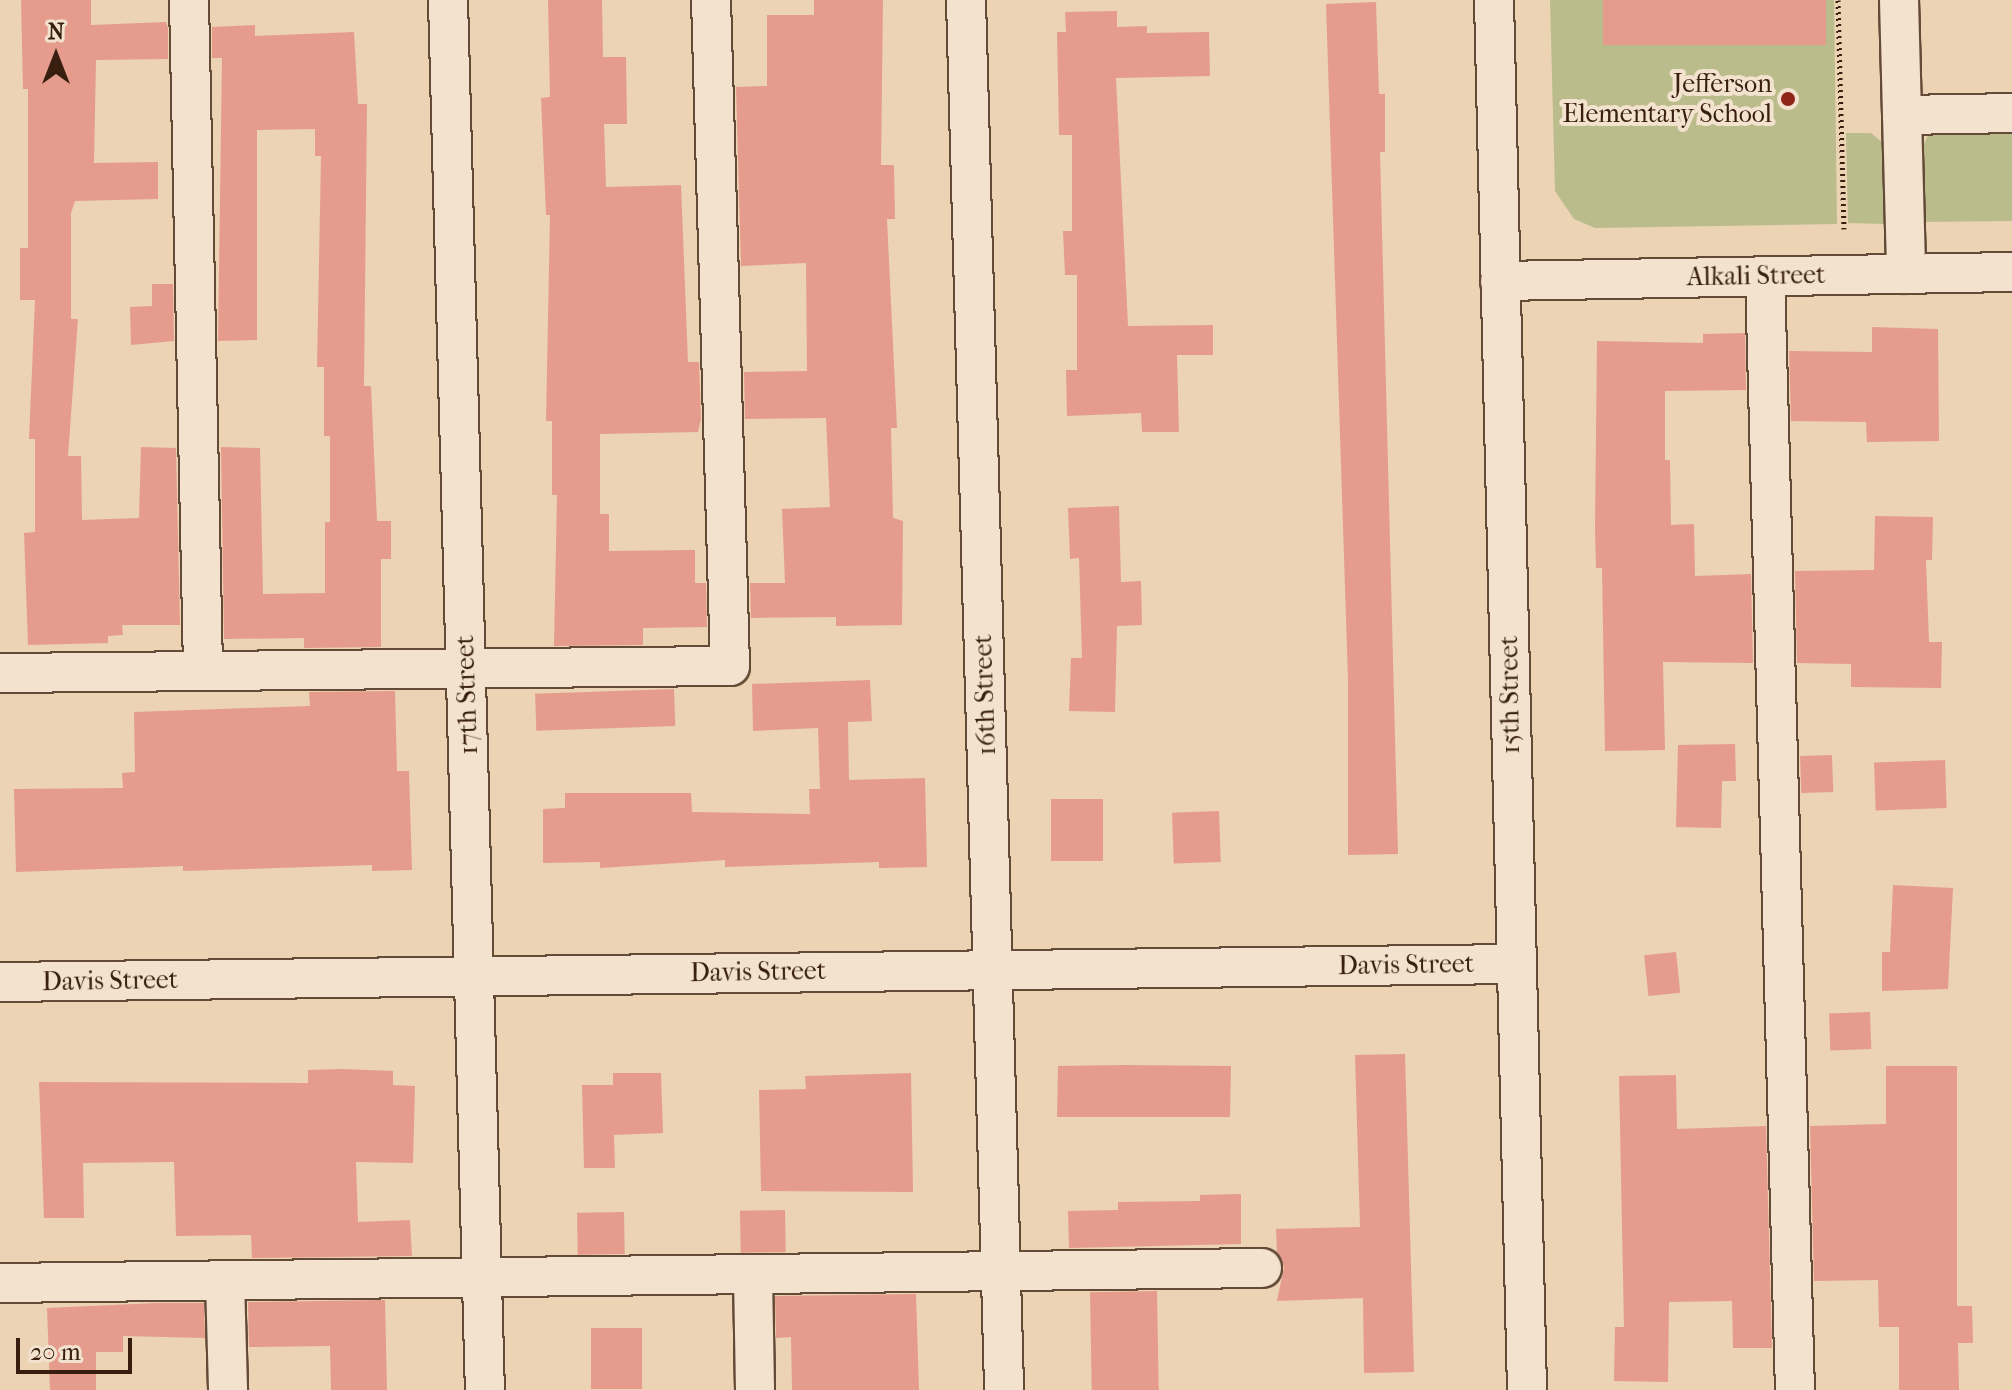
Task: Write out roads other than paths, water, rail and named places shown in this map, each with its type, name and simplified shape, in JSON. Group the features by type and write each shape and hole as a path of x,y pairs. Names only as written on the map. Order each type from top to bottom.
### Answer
{"street":[{"path":"189,0 203,671"},
{"name":"17th Street","path":"448,0 485,1390"},
{"path":"0,673 730,666 711,0"},
{"name":"16th Street","path":"966,0 1004,1390"},
{"name":"15th Street","path":"1494,0 1527,1390"},
{"path":"1899,0 1906,274"},
{"path":"1902,115 2012,113"},
{"name":"Alkali Street","path":"1500,281 2012,272"},
{"path":"1765,276 1795,1390"},
{"name":"Davis Street","path":"0,982 1517,964"},
{"path":"0,1283 1262,1268"},
{"path":"753,1275 755,1390"},
{"path":"225,1281 228,1390"}],"place":[{"name":"Jefferson Elementary School","path":"1788,99"}]}
